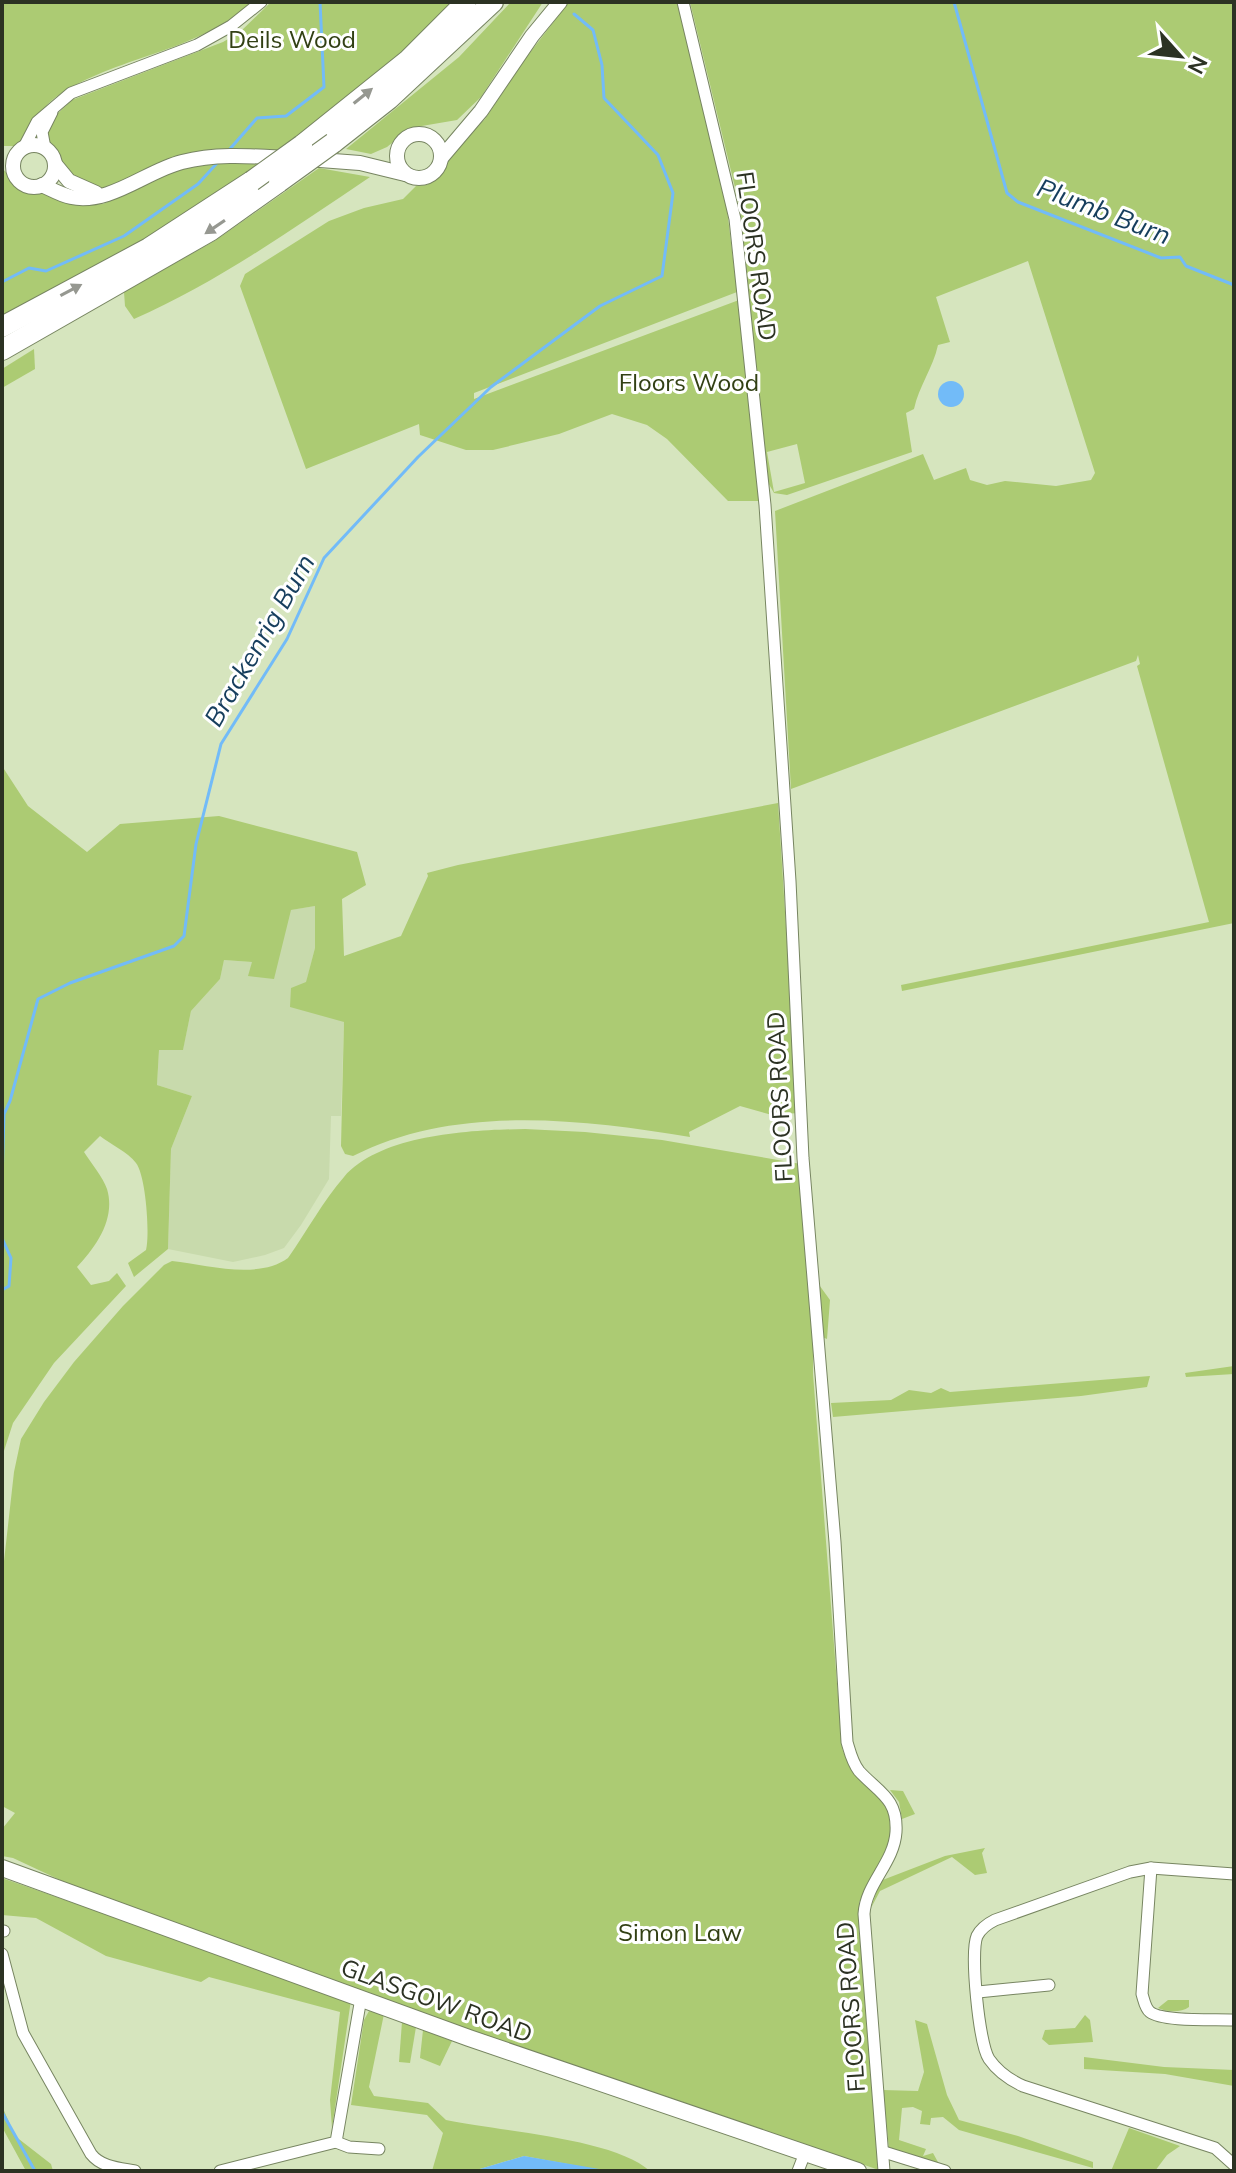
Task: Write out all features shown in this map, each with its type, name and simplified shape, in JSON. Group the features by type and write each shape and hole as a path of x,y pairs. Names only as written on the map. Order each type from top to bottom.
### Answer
{"highway":[{"path":"2,327 149,248 252,181 408,60 466,2"},
{"path":"2,350 210,231 389,99 493,2"}],"main road":[{"name":"GLASGOW ROAD","path":"2,1868 647,2100 858,2171"}],"street":[{"path":"14,170 13,164 37,122 59,101 100,80 197,45 231,26 261,2"},
{"path":"2,160 25,184 42,185 73,198 122,188 169,166 221,155 360,163 420,179 429,177 560,2"},
{"name":"FLOORS ROAD","path":"683,2 735,219 765,505 790,881 803,1158 835,1542 847,1742 850,1757 858,1770 887,1796 895,1816 896,1834 892,1850 865,1901 884,2171"},
{"path":"45,148 42,132 59,101"},
{"path":"360,163 384,157 414,135 452,132 468,125"},
{"path":"426,135 438,143 442,157"},
{"path":"403,141 397,159 405,174"},
{"path":"2,152 35,145 45,148 55,164 52,177 42,185"},
{"path":"55,164 69,181 100,194"},
{"path":"1151,1868 1142,1994 1145,2006 1151,2013 1164,2017 1234,2020"},
{"path":"1234,1874 1151,1868 1130,1872 987,1924 981,1929 974,1946 984,2049 995,2066 1013,2082 1215,2148 1234,2165"},
{"path":"2,1954 23,2033 91,2154 96,2161 105,2165 135,2171"},
{"path":"978,1992 1049,1986"},
{"path":"336,2142 361,1998"},
{"path":"220,2171 336,2142 349,2147 379,2149"},
{"path":"884,2152 945,2171"},
{"path":"798,2171 805,2153"}],"shaded area":[{"path":"315,906 315,948 306,983 291,989 344,1022 341,1116 331,1116 329,1179 284,1248 233,1262 168,1249 171,1149 192,1096 157,1085 159,1050 183,1049 191,1011 220,979 224,960 252,962 290,910"}],"green space":[{"path":"2,2 252,2 207,33 79,83 50,102 18,146 2,146"},
{"name":"Deils Wood","path":"271,2 454,2 378,76 276,153 240,148 219,150 105,189 83,182 68,171 46,135 54,117 72,100 223,42 240,32"},
{"path":"511,2 543,2 481,97 457,120 410,128 387,147 371,154 346,149 459,57"},
{"name":"Floors Wood","path":"569,2 680,2 726,201 737,292 474,393 474,399 739,300 761,501 728,501 667,439 647,425 612,414 559,434 493,450 466,450 420,435 419,424 306,469 240,286 245,274 329,221 364,208 403,199 416,186 427,185 437,178 450,154 485,119 525,59"},
{"path":"690,2 1234,2 1234,923 902,991 901,985 1209,922 1137,666 1140,664 1138,655 1136,661 791,789 775,511 923,454 934,480 966,468 970,480 987,485 1005,481 1056,486 1091,480 1095,473 1028,261 936,297 950,342 938,345 914,409 906,413 912,452 787,495 774,493 766,479 740,208","holes":["797,444 805,483 774,492 767,452"]},
{"path":"228,161 262,162 134,246 2,321 2,168 22,189 44,192 82,205 103,204 178,170"},
{"path":"319,168 370,177 226,271 134,319 125,306 124,292 216,240"},
{"path":"34,349 35,369 2,388 2,369"},
{"path":"2,766 28,806 87,852 120,824 219,816 357,852 366,885 342,899 344,956 401,936 427,873 778,803 798,1113 772,1115 740,1106 689,1132 690,1137 562,1121 476,1122 392,1140 353,1156 345,1154 341,1146 344,1022 290,1007 291,988 306,982 315,948 315,906 291,910 274,979 248,976 252,962 224,960 220,979 191,1011 183,1050 159,1050 157,1085 192,1096 171,1149 168,1249 134,1277 128,1263 146,1250 147,1242 146,1206 139,1170 128,1155 100,1136 84,1152 105,1184 109,1211 97,1241 77,1267 91,1285 109,1281 117,1273 126,1286 54,1363 13,1423 2,1457"},
{"name":"Simon Law","path":"525,1129 662,1140 801,1164 817,1282 830,1300 827,1339 813,1333 813,1374 842,1748 855,1771 882,1802 892,1825 887,1848 859,1903 879,2170 434,2018 73,1886 13,1858 2,1856 2,1829 15,1813 2,1806 2,1579 14,1472 21,1439 44,1402 123,1306 164,1265 172,1261 247,1270 276,1265 288,1258 344,1177 380,1152 428,1137"},
{"path":"1234,1366 1234,1374 1186,1377 1185,1373"},
{"path":"1150,1376 1147,1387 1081,1396 833,1417 831,1403 891,1400 909,1390 931,1393 941,1388 950,1392"},
{"path":"890,1790 903,1791 915,1814 902,1819 899,1802"},
{"path":"985,1848 982,1853 987,1873 975,1875 952,1857 880,1891 871,1908 880,1881 945,1856"},
{"path":"2,1878 351,2000 332,2128 330,2100 340,2012 209,1977 201,1982 106,1956 36,1918 2,1915"},
{"path":"1168,2000 1189,2000 1189,2007 1174,2011 1158,2008"},
{"path":"369,2011 384,2014 369,2087 374,2096 428,2103 446,2120 583,2143 633,2160 650,2171 605,2171 524,2156 473,2171 432,2171 443,2133 427,2115 351,2105 364,2020"},
{"path":"1085,2015 1090,2020 1093,2042 1049,2045 1042,2039 1045,2030 1075,2028"},
{"path":"915,2020 927,2024 947,2095 959,2120 1093,2162 1093,2168 959,2130 943,2117 931,2118 930,2125 920,2124 922,2111 913,2107 902,2108 899,2140 926,2149 923,2156 933,2153 939,2164 889,2149 883,2090 918,2091 924,2072"},
{"path":"402,2022 416,2027 410,2063 399,2062"},
{"path":"423,2030 452,2041 440,2066 420,2058"},
{"path":"1084,2057 1164,2067 1234,2070 1234,2086 1165,2074 1084,2069"},
{"path":"2,2106 15,2136 51,2164 53,2171 26,2171 2,2127"},
{"path":"1129,2128 1180,2146 1167,2155 1155,2171 1111,2171"}],"water":[{"path":"951,381 960,385 964,394 960,403 951,407 942,403 938,394 942,385"},
{"path":"524,2156 599,2169 605,2171 473,2171"}],"waterway":[{"path":"229,150 257,118 286,116 324,87 320,2"},
{"name":"Plumb Burn","path":"954,2 1007,193 1018,202 1161,258 1180,257 1186,266 1234,285"},
{"name":"Brackenrig Burn","path":"2,1181 4,1114 38,999 70,983 174,946 184,936 196,844 221,744 287,639 324,558 418,457 491,387 600,306 662,276 673,193 658,155 604,98 602,65 593,30 574,14"},
{"path":"2,282 29,268 46,271 124,236 198,184 219,161"},
{"name":"Brackenrig Burn","path":"2,1238 11,1258 9,1286 2,1290"},
{"name":"Brackenrig Burn","path":"2,2112 35,2171"}]}
